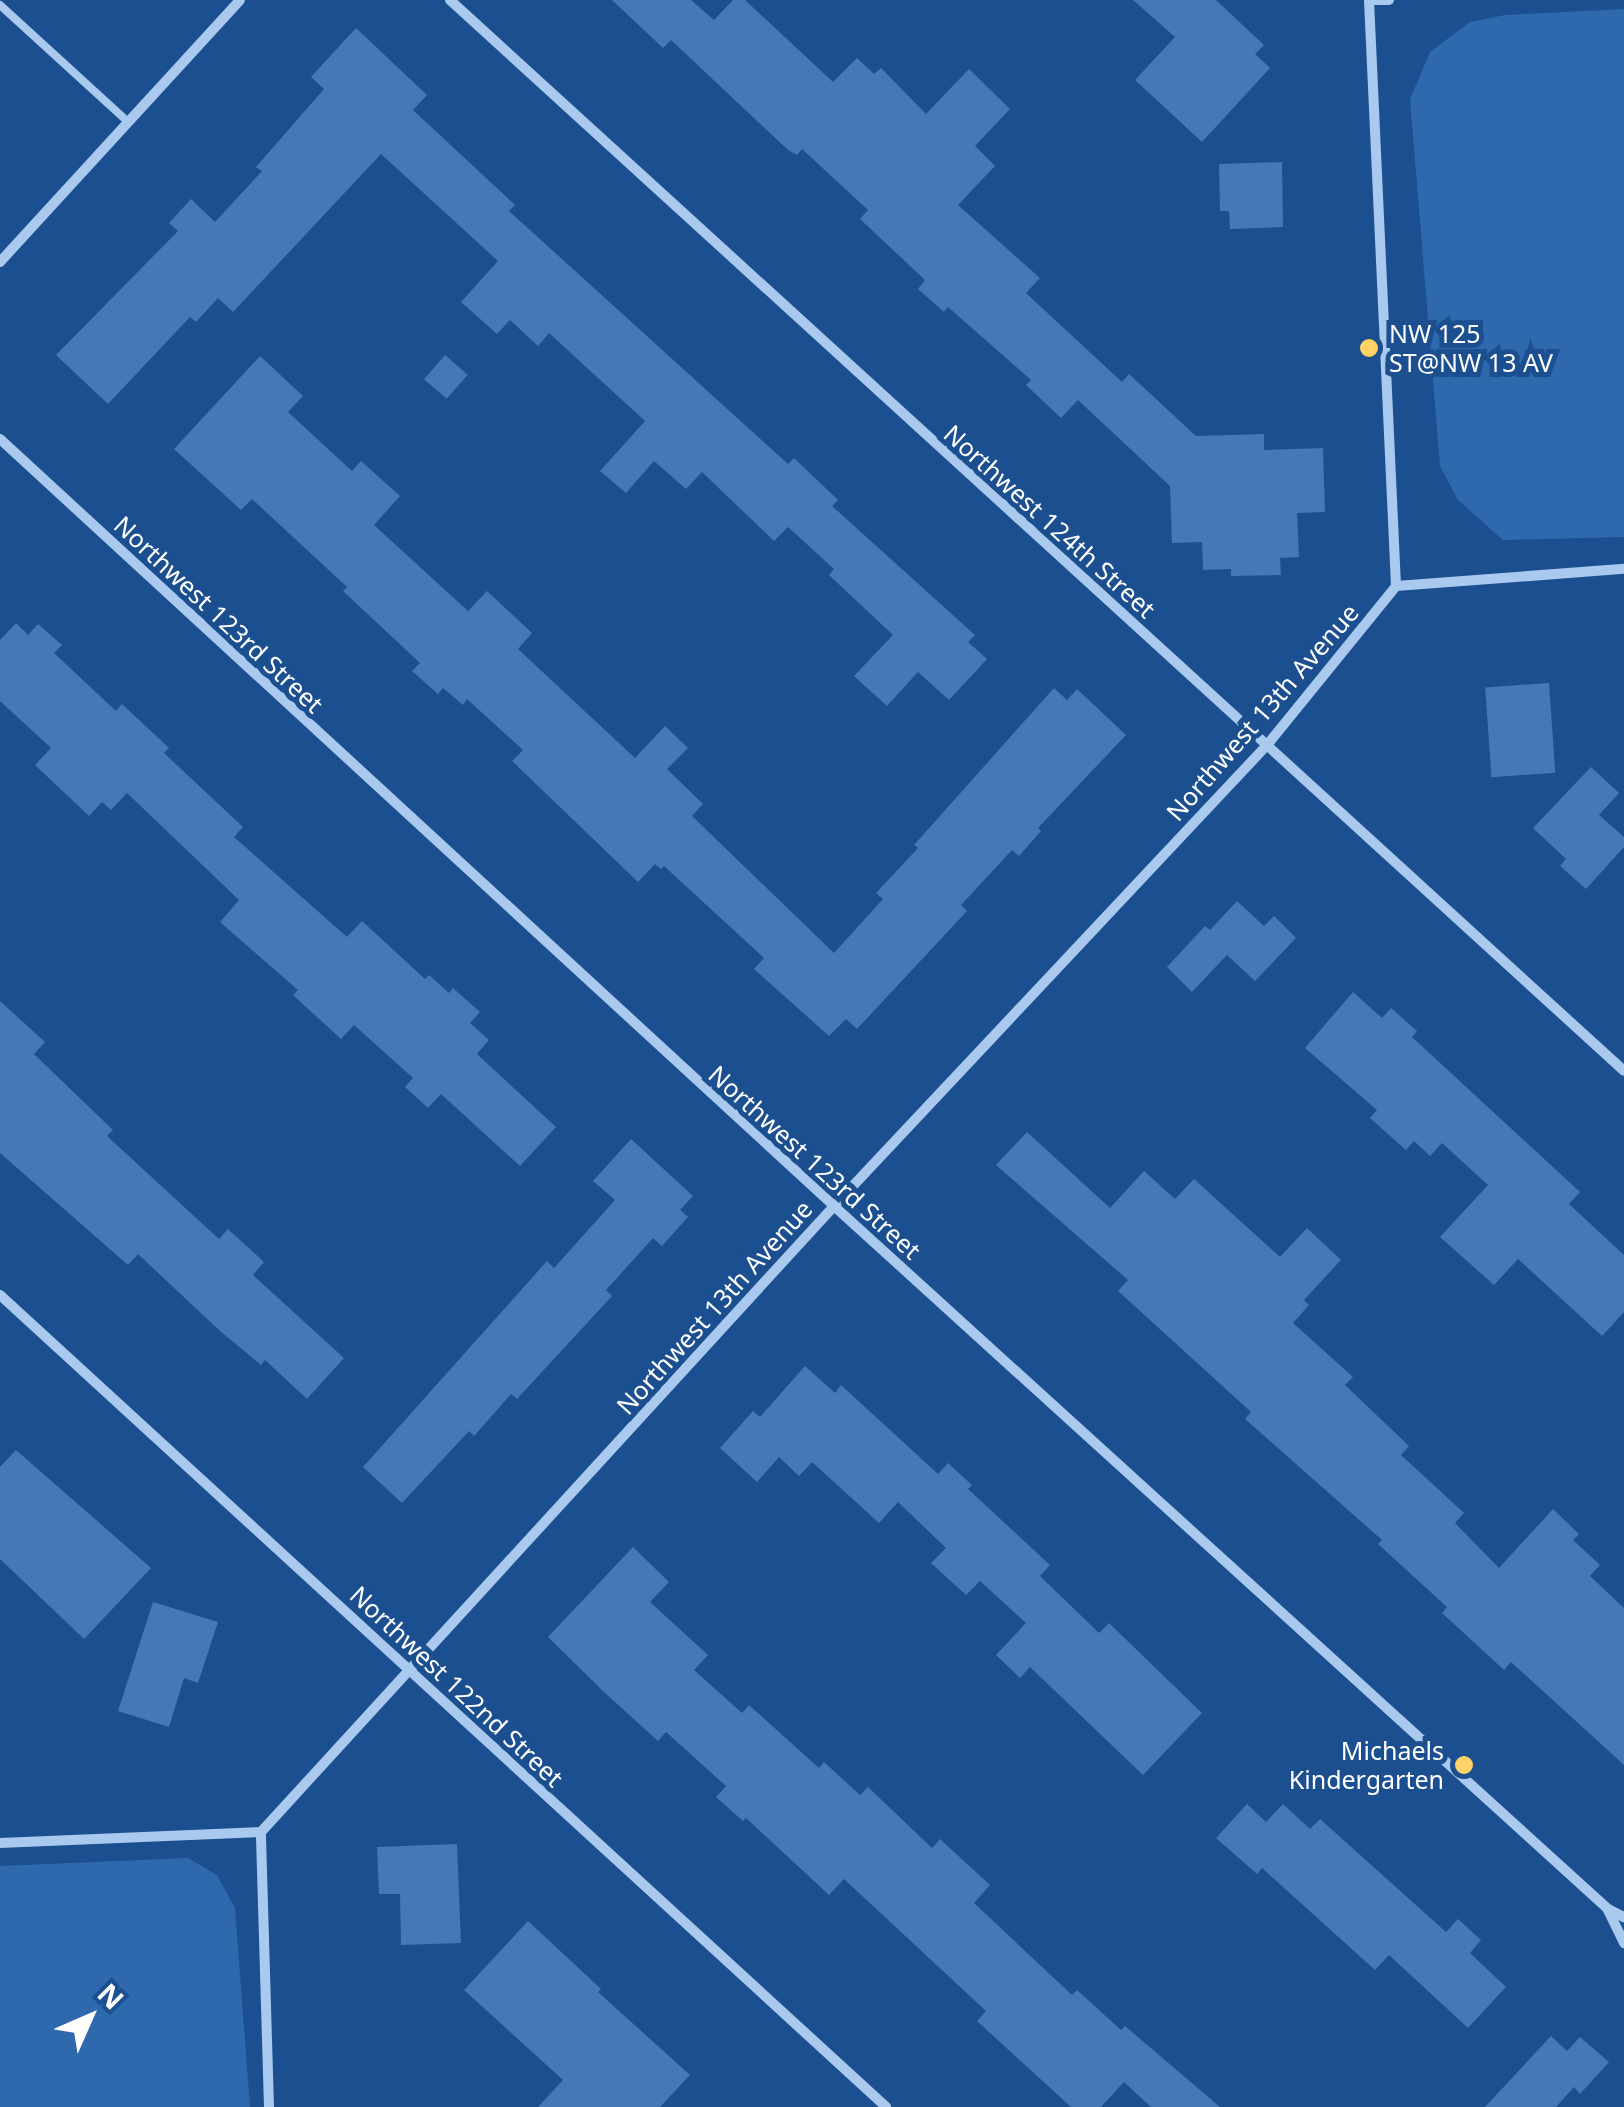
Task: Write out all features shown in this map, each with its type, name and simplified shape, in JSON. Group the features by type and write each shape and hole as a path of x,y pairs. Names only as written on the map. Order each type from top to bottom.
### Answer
{"street":[{"path":"0,262 240,0"},
{"name":"Northwest 124th Street","path":"450,0 1624,1071"},
{"path":"1389,0 1369,0 1396,586 1624,569"},
{"name":"Northwest 123rd Street","path":"0,440 834,1206 1608,1909 1624,1917"},
{"name":"Northwest 13th Avenue","path":"262,1832 834,1206 1267,745 1396,586"},
{"name":"Northwest 122nd Street","path":"0,1295 886,2107"},
{"path":"0,1844 262,1832 270,2107"},
{"name":"Northwest 123rd Street","path":"1608,1909 1624,1943"}],"lane":[{"path":"0,6 128,122"}],"shaded area":[{"path":"1624,9 1624,537 1503,540 1458,500 1440,466 1410,99 1430,52 1470,22 1505,15"},
{"path":"188,1858 217,1875 235,1908 250,2107 0,2107 0,1866"}],"building":[{"path":"612,0 691,0 714,20 733,0 745,0 833,82 857,58 874,74 881,68 926,114 969,69 1010,109 975,146 995,166 958,205 1040,278 1026,293 1122,382 1129,374 1196,436 1264,434 1264,450 1323,448 1325,512 1297,513 1299,557 1280,558 1281,575 1231,576 1231,569 1203,570 1202,542 1172,543 1170,486 1078,400 1061,418 1026,385 1031,380 948,307 944,312 918,289 925,280 860,219 868,210 802,149 797,155 788,150 671,40 663,48"},
{"path":"1133,0 1216,0 1264,45 1255,54 1270,68 1202,142 1135,80 1175,37"},
{"path":"356,28 427,95 413,110 515,205 509,211 788,464 794,458 838,500 832,506 975,635 968,642 987,659 949,700 918,672 887,706 854,676 893,635 829,575 834,569 788,527 774,541 702,472 686,489 654,461 626,493 600,471 645,421 549,333 538,346 510,320 497,334 461,302 498,261 381,154 233,312 218,298 196,322 190,317 108,404 56,355 178,231 169,223 191,199 215,222 262,171 256,167 324,89 311,77"},
{"path":"1282,162 1283,227 1230,229 1229,211 1220,211 1219,164"},
{"path":"445,355 468,375 447,399 424,379"},
{"path":"260,356 303,396 288,412 352,471 361,461 400,496 374,525 468,611 487,591 532,633 518,649 635,758 665,726 688,748 667,769 703,804 692,816 834,953 883,899 876,893 918,848 914,845 1054,688 1067,700 1077,689 1126,735 1038,828 1041,831 1019,856 1012,850 961,905 967,911 857,1029 846,1019 829,1036 754,969 764,958 664,866 661,869 655,864 638,882 512,761 523,750 467,699 463,705 443,688 438,694 412,671 420,663 343,591 347,587 252,499 241,510 174,449"},
{"path":"16,623 28,635 38,624 62,645 54,653 116,711 122,704 169,748 164,753 243,827 234,837 347,937 362,921 425,979 429,975 449,993 453,988 480,1012 470,1023 489,1040 477,1054 556,1127 520,1166 441,1094 428,1108 405,1087 413,1078 354,1025 341,1039 293,995 298,990 220,922 239,900 127,793 111,810 102,802 89,816 35,765 51,748 0,701 0,640"},
{"path":"1549,683 1555,773 1491,777 1485,687"},
{"path":"1591,767 1619,793 1599,815 1624,837 1624,847 1586,889 1560,866 1566,859 1533,828"},
{"path":"1237,901 1264,926 1274,916 1296,938 1255,981 1227,955 1192,992 1167,967 1205,926 1210,930"},
{"path":"1353,992 1382,1018 1391,1008 1417,1031 1412,1037 1580,1192 1569,1204 1624,1255 1624,1312 1602,1336 1518,1259 1494,1285 1440,1237 1488,1185 1442,1143 1430,1156 1414,1141 1406,1150 1370,1118 1377,1110 1305,1048"},
{"path":"0,1001 45,1042 34,1054 113,1130 107,1136 219,1239 228,1229 264,1262 253,1275 344,1358 307,1399 265,1360 261,1365 220,1331 138,1254 128,1265 0,1153"},
{"path":"1027,1132 1110,1208 1144,1171 1175,1199 1194,1179 1280,1257 1307,1228 1341,1260 1304,1300 1309,1305 1293,1323 1353,1377 1345,1385 1409,1446 1401,1455 1464,1513 1455,1523 1499,1568 1553,1509 1579,1534 1573,1540 1600,1565 1590,1576 1624,1608 1624,1765 1511,1662 1504,1670 1442,1613 1447,1607 1378,1544 1382,1540 1245,1419 1251,1412 1118,1291 1128,1280 996,1165"},
{"path":"631,1139 693,1196 680,1210 688,1217 662,1246 653,1238 606,1290 612,1296 517,1399 511,1394 474,1436 469,1431 402,1503 363,1467 547,1261 554,1268 615,1200 593,1181"},
{"path":"805,1366 835,1393 841,1385 938,1474 948,1463 972,1485 968,1489 1050,1565 1040,1576 1099,1633 1109,1623 1202,1713 1143,1775 1030,1667 1020,1678 996,1655 1026,1623 980,1581 966,1595 931,1563 946,1548 898,1502 879,1523 812,1462 799,1476 779,1457 757,1482 720,1448 753,1411 760,1417"},
{"path":"16,1450 151,1568 84,1639 0,1559 0,1467"},
{"path":"633,1547 669,1582 650,1602 708,1655 694,1670 742,1713 749,1705 819,1768 824,1762 860,1795 868,1787 932,1848 940,1839 990,1885 974,1903 1072,1995 1077,1990 1121,2030 1125,2026 1220,2107 1151,2107 1124,2082 1101,2107 1071,2107 977,2021 986,2011 844,1879 829,1895 746,1818 743,1821 716,1797 726,1786 666,1732 658,1741 604,1692 548,1637"},
{"path":"153,1602 218,1622 198,1683 184,1678 169,1727 118,1711"},
{"path":"1247,1804 1266,1822 1283,1804 1310,1829 1320,1819 1446,1932 1458,1919 1481,1940 1470,1953 1506,1987 1468,2028 1389,1955 1375,1970 1262,1868 1257,1874 1216,1838"},
{"path":"457,1844 461,1943 401,1945 400,1894 379,1894 377,1847"},
{"path":"528,1921 601,1989 598,1992 690,2075 660,2107 538,2107 563,2080 464,1990"},
{"path":"1551,2036 1567,2051 1580,2037 1609,2062 1580,2094 1574,2087 1556,2107 1485,2107"}],"place":[{"name":"NW 125 ST@NW 13 AV","path":"1369,348"},
{"name":"Michaels Kindergarten","path":"1464,1765"}]}
